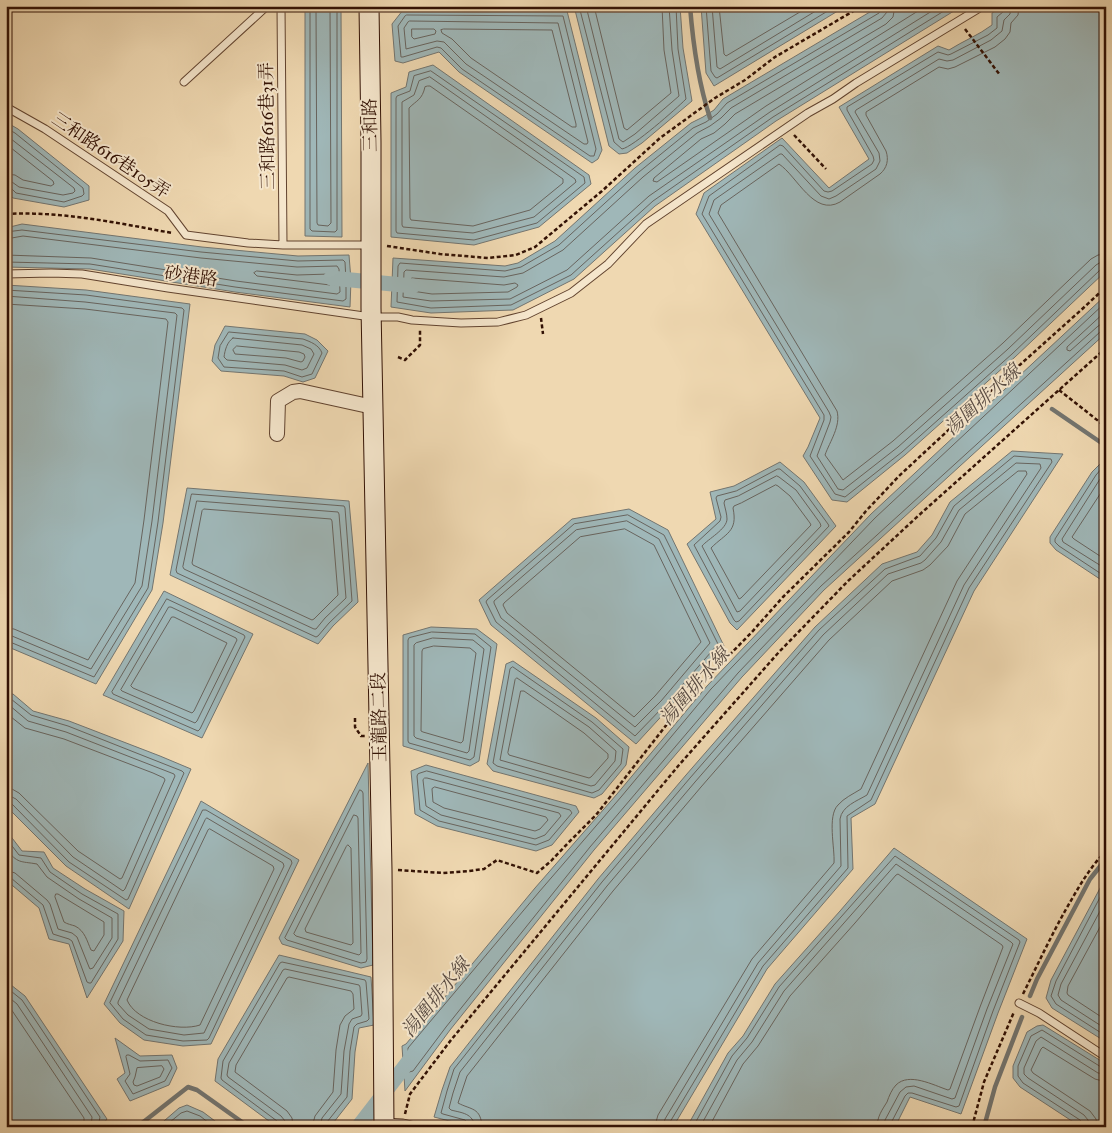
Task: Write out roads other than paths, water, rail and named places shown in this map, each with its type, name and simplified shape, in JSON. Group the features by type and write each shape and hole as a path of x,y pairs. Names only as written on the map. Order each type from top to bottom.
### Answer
{"main road":[{"name":"三和路","path":"369,6 371,312"},
{"name":"玉龍路二段","path":"371,312 382,870 384,1124"}],"street":[{"path":"277,434 278,401 293,392 300,391 320,394 373,406"}],"lane":[{"path":"184,82 267,6"},
{"name":"三和路616巷31弄","path":"281,6 283,245"},
{"name":"砂港路","path":"6,274 82,274 168,288 371,312 421,320 461,323 498,322 526,315 571,293 608,264 646,224 786,126 960,22 983,6"},
{"name":"三和路616巷105弄","path":"6,107 46,129 168,211 186,235 248,243 283,245"},
{"path":"283,245 370,245"},
{"path":"1019,1003 1039,1013 1106,1057"},
{"path":"384,1124 403,1123 419,1127"}],"water":[{"path":"305,6 341,6 342,237 305,236"},
{"path":"574,6 680,6 683,48 692,101 642,143 627,153 619,154 609,146"},
{"path":"701,6 846,6 714,86 706,73"},
{"path":"880,6 962,6 776,121 655,206 574,279 513,310 431,313 391,307 393,258 505,266 518,263 555,241 635,168 691,123 714,110 723,99"},
{"path":"1003,6 1106,6 1106,271 1015,357 905,455 847,502 832,500 803,456 820,418 696,214 704,193 782,138 829,188 869,159 839,107 938,46 949,50 982,32 992,25 992,13"},
{"path":"403,10 567,11 602,150 598,159 592,163 459,72 439,52 403,63 395,61 392,24"},
{"path":"433,65 589,175 591,184 539,227 474,245 391,237 391,93 406,87 409,72"},
{"path":"6,122 18,129 89,186 89,200 64,207 13,198 6,191"},
{"path":"22,224 202,247 298,256 349,255 351,280 350,307 235,292 90,269 6,267 6,228"},
{"path":"6,285 86,290 190,304 163,523 152,590 96,684 6,646"},
{"path":"1106,295 1106,333 824,590 742,677 594,850 450,1030 405,1091 402,1046 406,1044 535,888 707,686 871,514"},
{"path":"225,326 305,334 317,340 328,351 315,378 303,382 284,376 221,371 212,361 215,345"},
{"path":"1012,451 1063,454 974,591 875,804 851,818 853,869 767,969 673,1127 473,1127 434,1117 450,1067 598,879 686,775 815,627 882,564 917,552 932,535 950,502"},
{"path":"780,462 804,482 836,526 737,630 730,623 687,544 716,519 710,492 734,486"},
{"path":"1102,462 1106,464 1106,583 1056,550 1050,543 1050,537 1092,472"},
{"path":"187,488 349,501 358,602 333,626 318,644 170,575"},
{"path":"629,509 668,530 724,646 636,744 491,625 479,600 572,519"},
{"path":"164,591 253,634 202,738 103,695"},
{"path":"431,627 477,629 497,644 479,761 470,766 403,746 403,635"},
{"path":"513,661 596,718 629,747 626,765 602,794 594,798 493,771 487,764 506,664"},
{"path":"6,694 13,694 33,711 69,721 191,769 129,909 66,866 6,806"},
{"path":"368,763 373,965 361,968 282,944 279,938"},
{"path":"426,765 576,806 579,812 552,845 536,851 437,826 415,814 411,771"},
{"path":"201,801 299,860 211,1044 183,1046 144,1040 120,1023 104,1004"},
{"path":"6,830 22,851 44,852 53,868 124,911 123,941 87,998 69,944 49,939 39,908 6,880"},
{"path":"894,848 1027,939 961,1114 910,1097 895,1127 687,1127 728,1053 743,1036 775,984"},
{"path":"1106,877 1106,1042 1052,1008 1046,998 1051,980"},
{"path":"279,955 371,977 374,1025 359,1028 355,1052 352,1099 330,1127 277,1127 215,1081 218,1059"},
{"path":"6,981 25,996 107,1119 101,1127 6,1127"},
{"path":"1043,1025 1106,1064 1106,1127 1081,1127 1020,1087 1013,1078 1013,1066 1027,1032"},
{"path":"115,1038 140,1056 172,1055 177,1068 169,1085 130,1101 117,1079 125,1073"},
{"path":"187,1105 203,1112 223,1127 157,1127 179,1108"}],"waterway":[{"path":"690,6 697,63 702,91 710,118"},
{"path":"331,278 413,286"},
{"path":"1052,409 1106,446"},
{"path":"1030,996 1037,979 1090,879 1106,859"},
{"path":"984,1127 995,1087 1022,1017"},
{"name":"湯圍排水線","path":"358,1127 415,1053"},
{"path":"137,1127 188,1087 197,1090 249,1127"}]}
